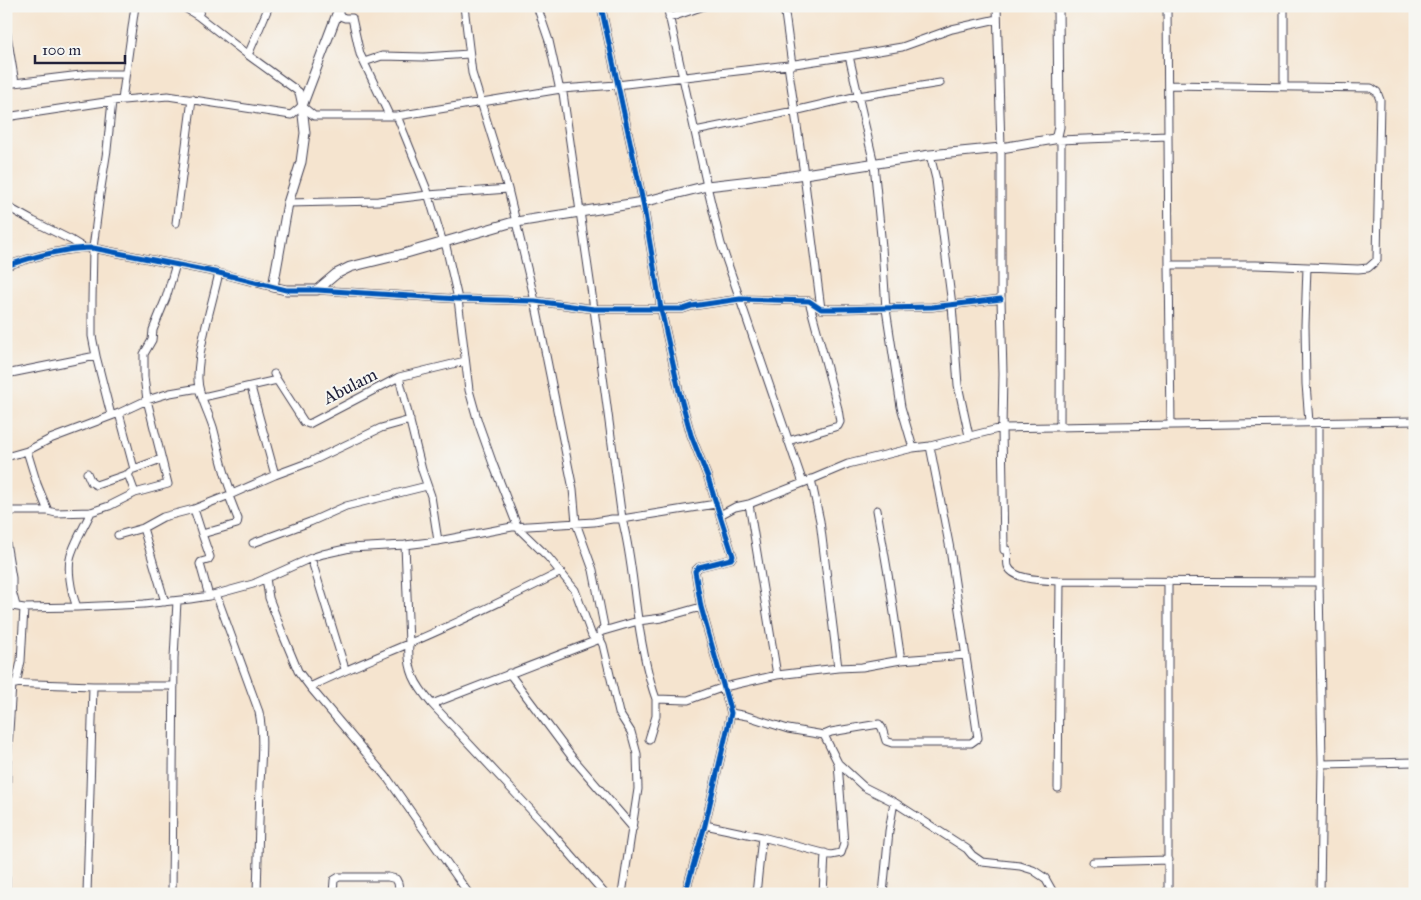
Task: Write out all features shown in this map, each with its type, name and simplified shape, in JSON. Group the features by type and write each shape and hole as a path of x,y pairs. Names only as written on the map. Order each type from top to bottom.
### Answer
{"street":[{"path":"122,100 124,74 135,6"},
{"path":"182,6 299,92 305,133 301,162 288,203 273,287"},
{"path":"198,16 202,6"},
{"path":"248,55 269,6"},
{"path":"464,6 472,73 508,188 535,301 573,489 576,523 593,570 604,626 600,636 619,714 631,732 637,754 638,789 622,894"},
{"path":"537,6 549,41 561,89 581,211 622,519 627,539 638,621 651,685 656,699 656,716 649,739"},
{"path":"601,6 643,202 661,309 679,391 690,435 708,478 733,556 731,559 699,567 695,571 701,607 731,713 705,825 685,894"},
{"path":"667,6 721,244 803,483"},
{"path":"669,18 704,6"},
{"path":"784,6 794,111 821,308"},
{"path":"997,6 1001,148 1000,300 1004,550 1007,550 1008,567 1013,573 1025,578 1060,581 1319,582"},
{"path":"1058,6 1059,127 1057,140 1060,426"},
{"path":"1167,6 1171,425"},
{"path":"1284,6 1284,87"},
{"path":"339,10 345,18 352,18 360,54 393,116 428,195 443,243 446,246 458,299 469,390 478,422 518,528 561,572 575,590 592,636 600,636"},
{"path":"6,117 112,101 168,96 291,115 302,106 339,10"},
{"path":"302,106 314,116 393,116 561,89 682,78 849,56 902,47 952,29 997,19"},
{"path":"6,29 15,83"},
{"path":"364,62 382,56 424,57 469,54"},
{"path":"849,56 874,164 886,309 901,407 913,448"},
{"path":"6,84 88,74 124,74"},
{"path":"695,131 858,96 940,83"},
{"path":"1168,85 1371,88 1377,92 1380,100 1377,260 1368,268 1168,265"},
{"path":"176,223 192,99"},
{"path":"111,415 92,336 93,248 112,101"},
{"path":"317,290 336,274 350,267 516,223 643,202 707,186 804,175 930,155 1057,140 1168,136"},
{"path":"930,155 936,179 952,305 958,386 969,436"},
{"path":"288,203 378,201 508,188"},
{"path":"6,206 84,248"},
{"path":"6,266 57,253 93,248 219,273 286,290 535,301 594,309 683,309 740,299 809,301 821,308 886,309 1000,300"},
{"path":"6,511 91,512 109,506 135,493 168,484 147,400 144,354 152,340 153,330 166,298 176,264"},
{"path":"1307,267 1305,325 1306,384 1310,422"},
{"path":"202,534 237,524 238,519 212,426 199,388 198,376 219,273"},
{"path":"788,441 838,426 840,422 809,301"},
{"path":"6,374 96,356"},
{"name":"Abulam","path":"251,387 276,377 304,422 309,424 399,377 465,361"},
{"path":"399,377 431,496 438,541"},
{"path":"203,397 251,387 275,475"},
{"path":"6,457 27,451 50,439 147,400 170,393 199,388"},
{"path":"119,412 134,469"},
{"path":"118,534 143,528 163,517 194,509 231,495 310,462 381,428 410,420"},
{"path":"720,515 735,507 749,504 848,464 1002,428 1415,421"},
{"path":"1319,422 1322,764 1320,894"},
{"path":"731,713 788,729 824,735 831,732 879,724 886,741 892,743 971,743 978,738 950,549 930,446"},
{"path":"27,451 48,511"},
{"path":"87,473 91,482 96,485 128,474 134,469 161,459"},
{"path":"128,474 135,493"},
{"path":"811,479 821,530 838,668"},
{"path":"253,543 310,522 346,506 427,486"},
{"path":"6,604 24,608 177,601 212,595 253,584 311,558 350,548 438,541 512,527 622,519 716,504"},
{"path":"749,504 777,675"},
{"path":"194,509 210,557 208,560 200,562 200,564 261,721 257,894"},
{"path":"877,510 901,660"},
{"path":"77,607 72,593 71,554 91,512"},
{"path":"143,528 165,602"},
{"path":"6,542 12,578 12,591 16,606"},
{"path":"405,545 408,658 418,687 544,824 605,894"},
{"path":"311,558 345,669"},
{"path":"310,687 345,669 409,644 561,572"},
{"path":"266,578 269,598 298,671 388,779 469,894"},
{"path":"1058,788 1060,581"},
{"path":"1168,581 1168,894"},
{"path":"172,894 174,686 177,601"},
{"path":"432,704 638,621 662,618 701,607"},
{"path":"6,858 7,764 11,683 21,661 24,608"},
{"path":"656,699 688,700 724,687 777,675 862,667 901,660 966,655"},
{"path":"509,674 571,756 633,828"},
{"path":"11,683 174,686"},
{"path":"87,894 93,686"},
{"path":"824,735 838,763 864,787 894,802 967,849 982,862 1020,866 1033,870 1045,878 1054,894"},
{"path":"1322,764 1415,762"},
{"path":"705,825 831,855 842,854 844,844 838,763"},
{"path":"884,894 889,831 894,802"},
{"path":"756,894 762,838"},
{"path":"823,894 825,853"},
{"path":"1093,862 1169,860"},
{"path":"333,894 334,880 339,877 388,877 396,879 400,894"},
{"path":"6,878 6,894"}],"cycle path":[{"path":"601,6 643,202 661,309 679,391 691,435 708,478 733,556 731,559 699,567 695,571 701,607 731,713 705,825 685,894"},
{"path":"6,266 49,254 93,248 219,273 286,290 535,301 594,309 683,309 740,299 809,301 821,309 932,307 1001,299"}]}
